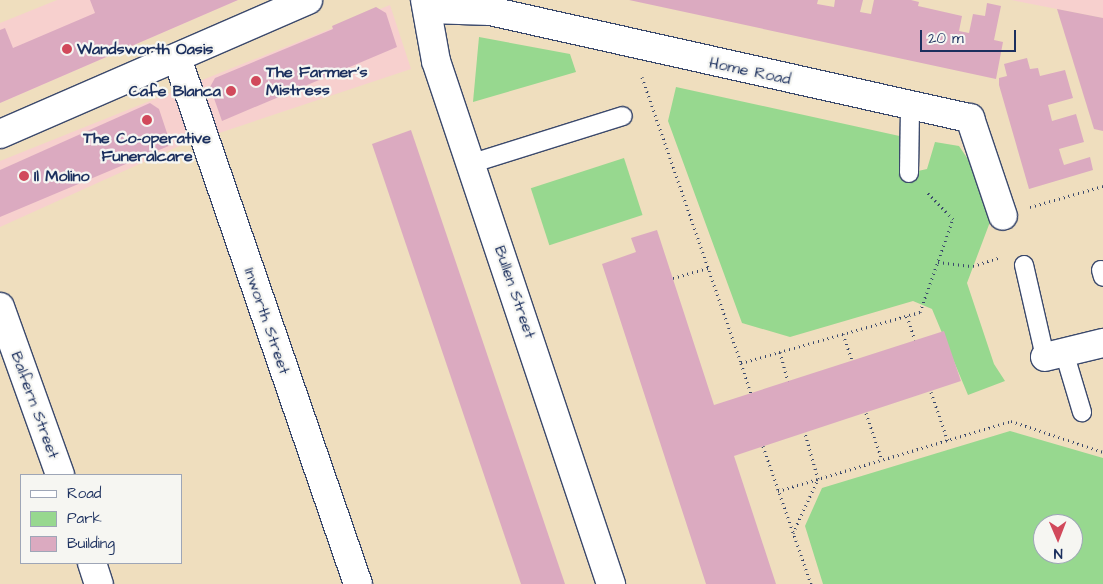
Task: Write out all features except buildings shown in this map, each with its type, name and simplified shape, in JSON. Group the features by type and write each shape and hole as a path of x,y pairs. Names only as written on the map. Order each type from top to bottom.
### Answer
{"main road":[{"path":"0,134 177,58 298,2"},
{"name":"Home Road","path":"427,4 490,11 631,46 970,118 1002,216"},
{"name":"Bullen Street","path":"427,4 436,61 611,584"},
{"name":"Inworth Street","path":"177,58 358,584"},
{"name":"Balfern Street","path":"0,307 60,474"},
{"path":"1055,355 1103,343"},
{"path":"92,564 99,584"}],"lane":[{"path":"909,173 910,106"},
{"path":"470,164 623,116"},
{"path":"1024,265 1055,355 1082,412"}],"path":[{"path":"631,46 751,394"},
{"path":"741,363 920,312 953,219 909,173"},
{"path":"1002,216 1103,186"},
{"path":"938,262 974,266 1020,250 1024,265"},
{"path":"673,278 709,268"},
{"path":"907,316 915,340"},
{"path":"843,334 852,360"},
{"path":"780,352 788,381"},
{"path":"932,392 948,441"},
{"path":"866,413 882,460"},
{"path":"778,492 1011,422 1103,452"},
{"path":"793,533 818,479 805,432"},
{"path":"763,446 811,584"}],"shaded area":[{"path":"57,0 238,0 0,103 0,23"},
{"path":"1011,0 1103,0 1103,18"},
{"path":"390,5 411,69 177,147 0,227 0,161"}],"green space":[{"path":"479,37 570,54 576,72 473,102"},
{"path":"676,87 904,137 909,173 927,169 935,142 959,146 976,171 993,214 967,283 994,364 1005,381 968,395 932,309 913,301 790,337 742,323 668,121"},
{"path":"624,158 643,215 549,245 531,188"},
{"path":"1010,431 1103,458 1103,584 823,584 805,526 822,488"}],"place":[{"name":"Wandsworth Oasis","path":"67,49"},
{"name":"The Farmer's Mistress","path":"256,81"},
{"name":"Cafe Blanca","path":"231,91"},
{"name":"The Co-operative Funeralcare","path":"147,120"},
{"name":"Il Molino","path":"24,176"}]}
